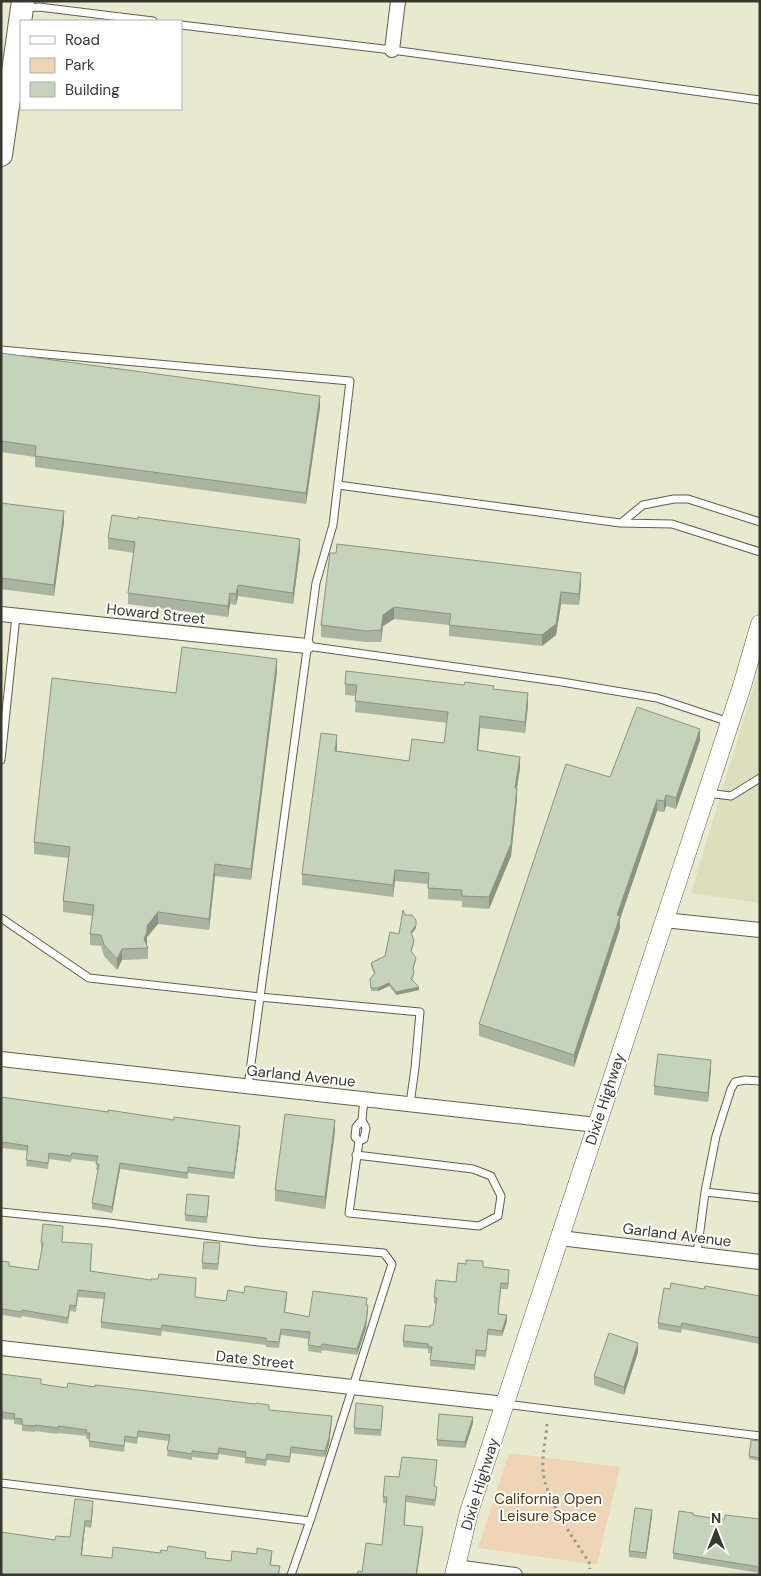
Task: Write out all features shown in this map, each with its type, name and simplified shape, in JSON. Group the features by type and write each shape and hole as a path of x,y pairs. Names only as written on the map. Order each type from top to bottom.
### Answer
{"main road":[{"path":"21,20 23,4"},
{"path":"1,155 20,25"}],"street":[{"path":"392,50 398,1"},
{"name":"Howard Street","path":"1,614 307,646"},
{"name":"Dixie Highway","path":"455,1571 469,1512 706,793 757,647 760,624"},
{"path":"664,920 760,930"},
{"name":"Garland Avenue","path":"1,1059 597,1125"},
{"name":"Garland Avenue","path":"560,1238 760,1262"},
{"name":"Date Street","path":"1,1348 505,1404"},
{"path":"455,1571 515,1575"}],"lane":[{"path":"23,4 145,20"},
{"path":"182,25 392,50 760,100"},
{"path":"1,350 350,381 333,525 316,583 248,1086"},
{"path":"338,485 620,523 672,524 760,552"},
{"path":"620,523 643,505 674,499 688,499 760,522"},
{"path":"1,760 16,616"},
{"path":"307,646 658,698 730,722"},
{"path":"706,793 731,796 760,778"},
{"path":"1,918 90,978 420,1012 410,1104"},
{"path":"697,1253 705,1192 716,1136 731,1089 735,1082 744,1080 760,1082"},
{"path":"356,1155 474,1169 491,1176 501,1196 498,1216 479,1226 349,1213 356,1155 358,1141 355,1137 356,1127 362,1120 364,1099"},
{"path":"705,1192 760,1198"},
{"path":"1,1212 109,1223 258,1242 384,1252 392,1264 291,1575"},
{"path":"505,1404 760,1436"},
{"path":"1,1483 310,1521"}],"path":[{"path":"547,1424 543,1460 543,1472 547,1486 563,1522 589,1562 590,1569"}],"shaded area":[{"path":"760,666 760,903 691,893"}],"green space":[{"name":"California Open Leisure Space","path":"509,1453 620,1467 597,1565 478,1548"}],"building":[{"path":"1,353 320,396 306,493 35,456 36,446 1,441"},
{"path":"1,503 64,511 54,585 1,578"},
{"path":"112,515 300,539 293,593 238,585 236,594 230,593 228,606 128,593 135,542 108,538"},
{"path":"337,544 581,573 579,594 561,592 556,624 542,635 449,625 451,614 394,607 383,615 381,630 366,631 321,625 330,553 336,553"},
{"path":"182,647 277,659 251,869 215,864 209,919 158,912 147,926 144,939 148,948 122,949 117,959 104,945 101,935 90,934 94,905 63,901 70,847 34,842 52,678 176,693"},
{"path":"346,671 464,685 465,682 494,686 493,689 528,693 525,722 480,716 477,750 520,757 515,788 517,788 511,844 489,897 462,896 462,890 428,888 429,873 395,870 393,885 302,874 321,733 337,735 335,751 409,761 412,739 444,743 448,712 355,701 357,685 345,684"},
{"path":"637,707 700,729 676,798 666,795 664,801 657,800 617,915 620,916 574,1055 479,1024 566,764 610,777"},
{"path":"403,910 405,915 412,915 416,920 416,925 411,932 414,941 411,951 416,958 413,968 414,973 411,979 419,987 396,992 389,983 378,988 371,988 370,979 375,973 371,963 385,956 390,932 399,934"},
{"path":"658,1054 711,1060 708,1093 654,1086"},
{"path":"1,1097 108,1112 108,1110 174,1120 174,1117 240,1126 234,1173 188,1167 188,1173 120,1163 112,1207 92,1203 99,1164 96,1164 98,1156 72,1153 71,1156 49,1153 48,1163 26,1160 28,1146 3,1142 1,1145"},
{"path":"285,1114 335,1120 325,1197 275,1190"},
{"path":"187,1194 209,1196 207,1217 185,1215"},
{"path":"43,1224 63,1226 62,1242 92,1244 90,1271 151,1280 158,1279 159,1274 196,1278 195,1297 226,1301 228,1290 244,1293 245,1286 287,1292 284,1312 309,1317 313,1291 367,1298 366,1322 357,1349 322,1344 321,1347 308,1345 310,1332 281,1329 279,1342 266,1341 266,1338 162,1325 161,1329 101,1322 105,1293 78,1290 76,1306 70,1305 68,1318 22,1310 21,1312 1,1310 1,1261 9,1262 9,1266 38,1270 43,1243 41,1242"},
{"path":"204,1242 220,1243 218,1264 202,1263"},
{"path":"466,1260 483,1261 483,1267 509,1270 508,1284 501,1283 498,1314 507,1315 502,1331 488,1329 486,1351 476,1350 475,1365 430,1360 432,1347 428,1347 428,1344 403,1341 405,1325 430,1327 430,1325 433,1325 437,1298 434,1297 436,1280 456,1282 458,1263 466,1264"},
{"path":"671,1283 704,1289 705,1286 760,1296 760,1338 682,1323 681,1327 658,1323 664,1288 670,1289"},
{"path":"609,1333 638,1343 624,1387 594,1376"},
{"path":"1,1374 41,1379 41,1384 67,1388 68,1383 95,1387 95,1385 256,1403 269,1405 269,1410 332,1416 329,1438 325,1451 291,1447 290,1457 267,1454 266,1460 245,1457 246,1452 219,1448 218,1454 192,1451 192,1454 167,1450 170,1435 138,1431 137,1438 125,1436 124,1446 89,1441 90,1433 86,1433 87,1430 58,1426 58,1428 22,1425 22,1419 14,1418 15,1414 1,1412"},
{"path":"356,1403 383,1406 381,1430 354,1428"},
{"path":"439,1414 473,1417 465,1442 437,1440"},
{"path":"751,1440 760,1441 760,1458 749,1456"},
{"path":"402,1457 437,1460 434,1486 437,1487 435,1500 406,1496 404,1525 423,1527 416,1575 357,1575 358,1571 362,1572 366,1543 382,1545 387,1497 383,1497 385,1476 399,1477"},
{"path":"75,1499 93,1501 91,1521 85,1521 81,1555 112,1558 113,1547 160,1553 161,1550 167,1551 168,1546 206,1552 205,1558 231,1561 232,1551 257,1554 257,1548 272,1551 270,1565 280,1566 278,1575 1,1575 1,1532 55,1540 56,1536 70,1537"},
{"path":"635,1508 652,1510 646,1553 629,1551"},
{"path":"679,1511 724,1520 725,1515 760,1519 760,1567 673,1553"}]}
